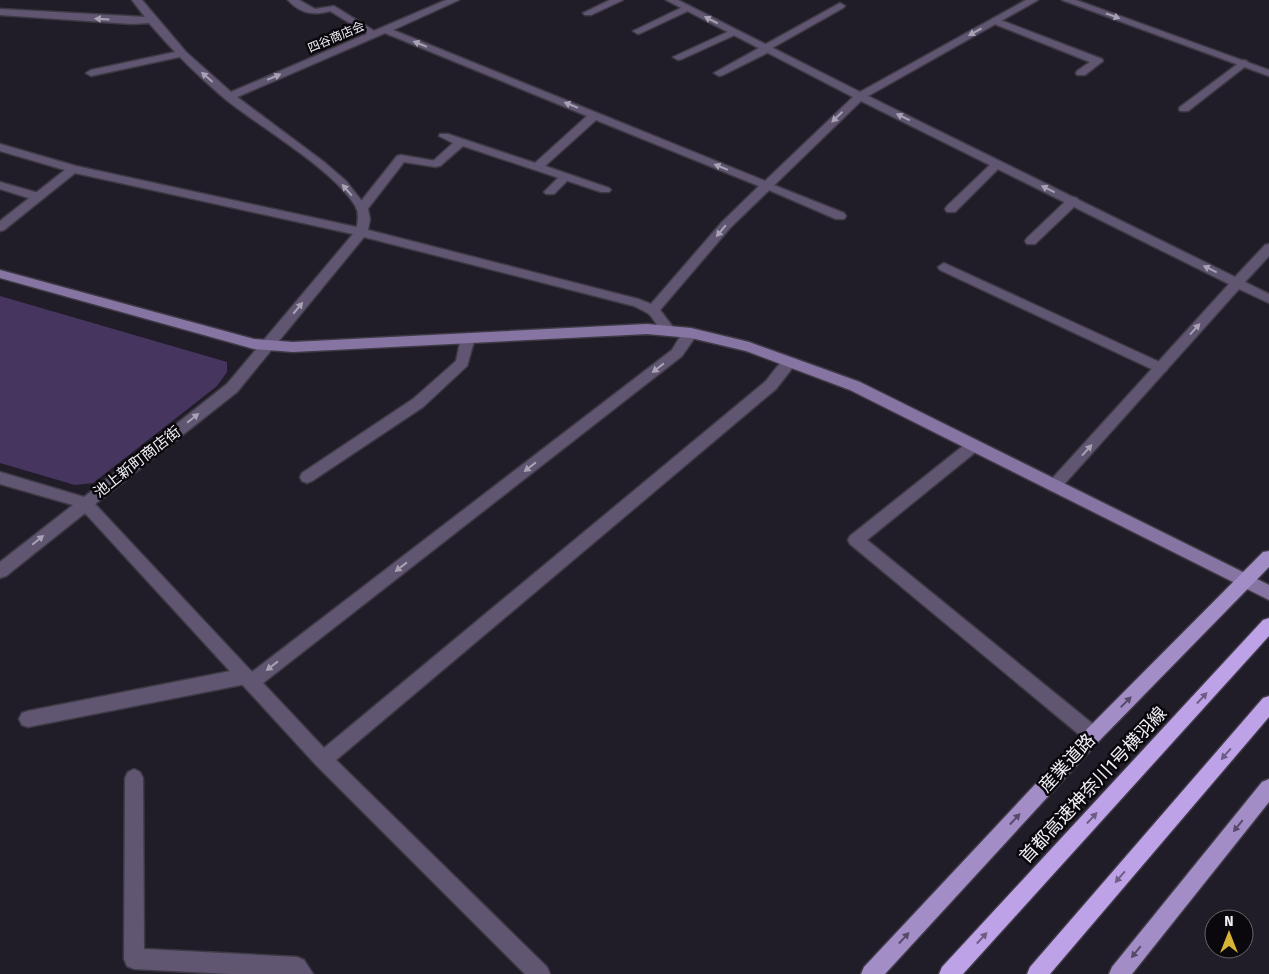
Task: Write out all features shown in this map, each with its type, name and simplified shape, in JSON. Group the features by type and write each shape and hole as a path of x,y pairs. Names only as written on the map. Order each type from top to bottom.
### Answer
{"highway":[{"name":"首都高速神奈川1号横羽線","path":"949,974 1269,625"},
{"path":"1037,974 1269,704"}],"main road":[{"name":"産業道路","path":"871,974 1093,735 1269,557"},
{"path":"1119,974 1269,788"}],"street":[{"path":"137,0 151,20 180,54 229,97 336,177 362,208 364,220 361,232"},
{"path":"293,0 306,11 318,13 331,8 374,34"},
{"name":"四谷商店会","path":"229,97 454,0"},
{"path":"588,13 618,0"},
{"path":"671,0 1269,299"},
{"path":"653,310 726,225 860,96 1033,0"},
{"path":"1067,0 1269,72"},
{"path":"719,73 840,6"},
{"path":"638,31 687,8"},
{"path":"0,12 132,21 151,20"},
{"path":"995,21 1098,61 1081,73"},
{"path":"385,30 840,216"},
{"path":"678,57 734,32"},
{"path":"91,73 180,54"},
{"path":"1184,109 1243,63"},
{"path":"537,167 595,115"},
{"path":"444,136 606,190"},
{"path":"362,208 402,158 436,164 461,142"},
{"path":"0,147 73,169 361,232 638,303 653,310 669,331"},
{"path":"951,209 997,164"},
{"path":"0,227 73,169"},
{"path":"550,192 565,177"},
{"path":"0,185 38,197"},
{"path":"1031,242 1073,202"},
{"name":"池上新町商店街","path":"0,571 85,502 232,388 361,232"},
{"path":"1054,486 1269,248"},
{"path":"944,267 1161,368"},
{"path":"0,274 254,344 293,347 647,329 691,333 749,347 855,386 1269,593"},
{"path":"28,719 249,679 677,353 691,333"},
{"path":"307,477 418,403 462,363 468,338"},
{"path":"323,760 771,385 790,362"},
{"path":"972,446 856,540 1093,735"},
{"path":"0,478 85,502 323,760 540,974"},
{"path":"134,778 134,959 297,967 303,974"}],"shaded area":[{"path":"0,296 227,362 227,372 217,386 93,483 75,485 0,463"}]}
